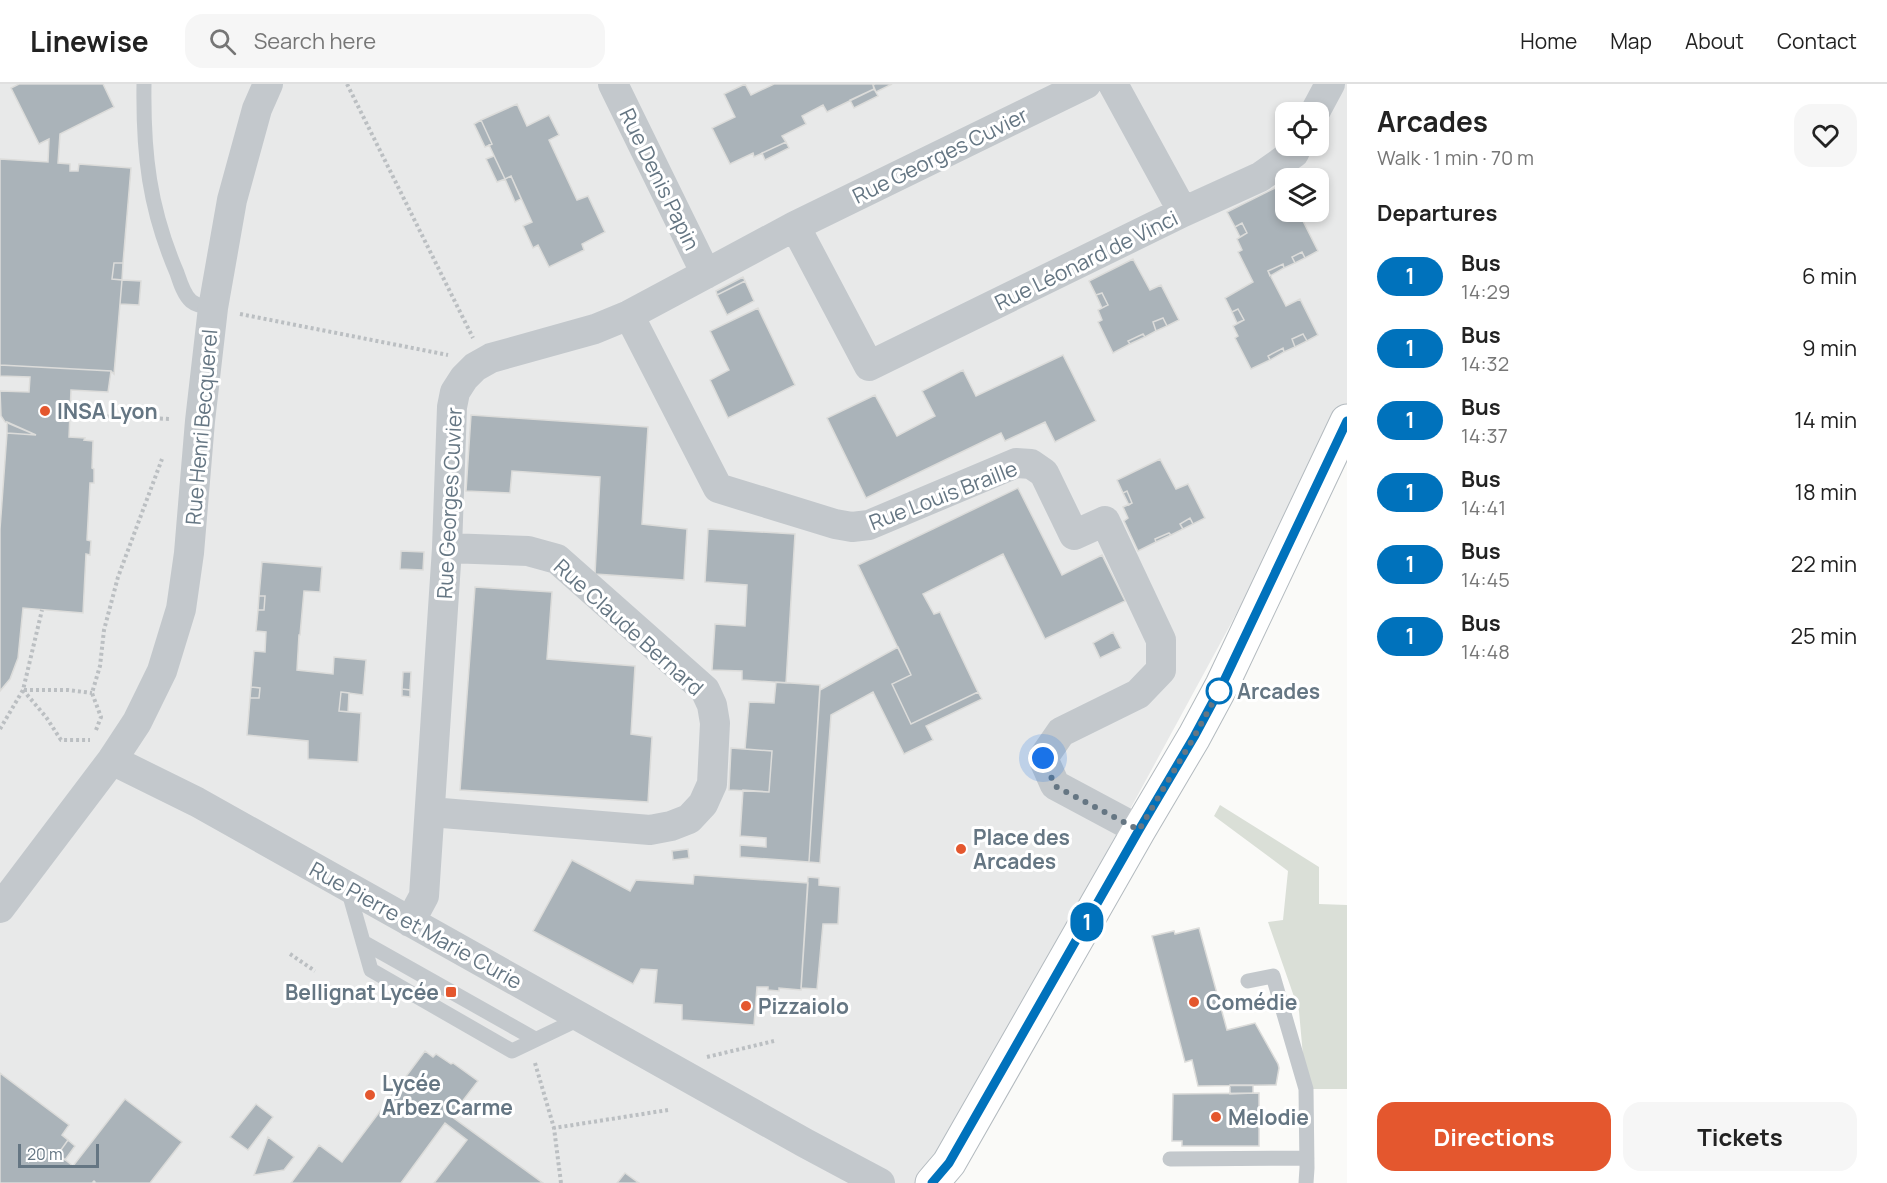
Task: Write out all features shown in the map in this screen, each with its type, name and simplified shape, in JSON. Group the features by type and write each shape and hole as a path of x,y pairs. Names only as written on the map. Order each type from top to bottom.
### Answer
{"main road":[{"path":"934,1182 954,1154 1194,737 1222,685 1347,421"}],"street":[{"name":"Rue Henri Becquerel","path":"112,760 137,722 162,671 181,609 189,553 200,421 213,308 232,200 257,109 268,84"},
{"name":"Rue Denis Papin","path":"613,84 706,274"},
{"name":"Rue Georges Cuvier","path":"410,922 424,896 447,548 452,407 455,392 464,378 475,367 491,358 595,329 629,315 795,226 1086,84"},
{"path":"1113,84 1183,212"},
{"path":"1320,102 1330,84"},
{"name":"Rue Léonard de Vinci","path":"795,226 869,366 1183,212 1260,177 1290,156"},
{"name":"Rue Louis Braille","path":"629,315 718,488 835,524 852,527 869,525 1016,463 1031,464 1044,473 1074,535 1105,521 1161,640 1161,670 1138,694 1061,732 1043,758 1055,786 1139,830"},
{"name":"Rue Claude Bernard","path":"430,812 650,830 671,826 689,819 703,804 712,784 716,723 712,705 705,690 557,559 528,551 447,548"},
{"path":"0,908 112,760"},
{"name":"Rue Pierre et Marie Curie","path":"112,760 197,802 880,1183"}],"lane":[{"path":"144,84 143,125 146,160 151,196 159,226 171,261 189,300 213,308"},
{"path":"347,886 371,970 512,1051 581,1018"},
{"path":"363,942 528,1042"},
{"path":"1248,981 1273,976 1306,1089 1306,1183"},
{"path":"1170,1159 1307,1158"}],"path":[{"path":"347,84 485,362"},
{"path":"247,315 485,362"},
{"path":"70,415 200,421"},
{"path":"23,690 61,740 93,740 101,717 92,693 100,666 104,630 118,578 162,459"},
{"path":"0,729 23,690 42,610"},
{"path":"23,690 68,690 92,693"},
{"path":"290,954 315,971"},
{"path":"699,1059 774,1041"},
{"path":"528,1042 554,1128 561,1183"},
{"path":"554,1128 668,1110"}],"shaded area":[{"path":"0,84 1347,84 1347,410 927,1183 0,1183"},
{"path":"1220,805 1319,867 1319,904 1347,905 1347,1089 1306,1089 1299,1011 1268,922 1283,920 1288,871 1214,816"}],"building":[{"path":"19,84 103,84 114,107 60,134 58,163 70,164 70,171 78,171 79,164 131,168 123,263 114,263 112,279 122,280 114,374 111,371 0,365 0,159 48,162 49,139 39,144 11,88"},
{"path":"745,84 751,95 774,84 875,84 874,89 827,112 823,105 802,116 806,124 782,136 786,142 754,157 753,153 730,164 712,128 735,117 724,94"},
{"path":"892,84 876,92 873,85"},
{"path":"874,89 878,96 854,108 850,100"},
{"path":"517,104 527,126 549,115 559,135 549,140 577,200 588,196 605,232 582,244 584,250 549,267 538,245 533,248 523,226 532,222 511,176 505,179 489,145 492,144 481,120"},
{"path":"481,120 492,144 485,147 474,124"},
{"path":"786,142 789,148 765,160 762,153"},
{"path":"494,156 505,179 497,182 486,159"},
{"path":"511,176 521,199 515,202 505,179"},
{"path":"1275,188 1275,222 1304,222 1318,251 1305,258 1302,252 1292,257 1295,263 1284,268 1283,264 1268,271 1286,306 1300,299 1318,335 1307,341 1303,334 1292,339 1295,347 1284,352 1283,348 1268,356 1270,360 1251,369 1235,338 1238,336 1233,326 1244,320 1238,309 1232,312 1225,298 1253,282 1238,252 1242,250 1237,239 1247,233 1242,223 1235,227 1227,212"},
{"path":"1242,223 1247,233 1240,237 1235,227"},
{"path":"1302,252 1305,258 1295,263 1292,257"},
{"path":"1133,259 1150,290 1161,285 1179,320 1167,326 1163,318 1153,322 1156,331 1145,337 1143,334 1128,341 1130,344 1113,353 1098,322 1102,320 1098,310 1108,305 1102,293 1096,295 1089,281"},
{"path":"114,263 123,263 122,280 112,279"},
{"path":"1283,264 1284,268 1270,276 1268,271"},
{"path":"743,277 745,281 717,295 716,291"},
{"path":"122,280 141,281 139,305 120,304"},
{"path":"745,281 754,301 727,315 717,295"},
{"path":"1102,293 1108,305 1102,308 1096,295"},
{"path":"758,308 795,385 728,418 710,380 729,370 710,331"},
{"path":"1238,309 1244,320 1237,323 1232,312"},
{"path":"1163,318 1167,326 1156,331 1153,322"},
{"path":"1143,334 1145,337 1130,344 1128,341"},
{"path":"1303,334 1307,341 1295,347 1292,339"},
{"path":"1283,348 1284,352 1270,360 1268,356"},
{"path":"1063,355 1096,421 1055,442 1045,422 1005,441 1001,433 866,498 827,418 875,395 897,436 935,416 922,391 963,370 976,396"},
{"path":"0,365 111,371 108,392 71,390 69,437 93,441 94,483 90,483 87,540 91,541 90,555 86,554 83,613 23,608 18,658 10,679 0,691 0,529 7,433 36,435 5,422 1,416 0,391 29,392 30,377 0,376"},
{"path":"471,415 648,427 642,524 687,529 684,580 595,574 600,477 512,471 510,493 466,491"},
{"path":"7,422 36,435 7,433"},
{"path":"1160,459 1176,489 1188,484 1205,518 1193,524 1190,518 1180,524 1183,529 1155,539 1156,542 1138,551 1124,521 1128,518 1123,507 1132,503 1127,491 1123,493 1117,480"},
{"path":"1018,488 1062,575 1102,555 1125,601 1045,639 1003,554 923,594 934,614 940,612 978,692 911,724 892,684 911,675 858,565"},
{"path":"1127,491 1132,503 1129,505 1123,493"},
{"path":"1190,518 1193,524 1183,529 1180,524"},
{"path":"708,529 795,534 786,683 742,680 742,671 712,670 715,624 745,626 747,585 705,582"},
{"path":"1169,533 1171,535 1156,542 1155,539"},
{"path":"401,551 424,552 423,570 400,569"},
{"path":"262,562 322,567 320,592 304,591 297,670 333,674 334,657 366,660 363,695 341,692 339,711 361,713 358,762 308,759 308,741 247,735 250,698 259,698 260,688 251,687 254,651 265,652 266,632 256,631 258,610 264,610 265,596 259,596"},
{"path":"475,587 552,592 547,659 635,666 631,734 652,737 648,802 460,790"},
{"path":"259,596 265,596 264,610 258,610"},
{"path":"1113,632 1121,648 1100,658 1093,643"},
{"path":"898,647 911,675 892,684 911,724 978,692 982,699 926,726 933,740 904,754 873,692 831,715 820,863 809,862 820,690"},
{"path":"403,672 411,672 410,690 402,689"},
{"path":"776,682 820,685 809,862 740,857 740,845 766,847 766,838 740,836 743,790 769,792 772,751 745,749 749,702 774,703"},
{"path":"251,687 260,688 259,698 250,698"},
{"path":"402,689 410,690 410,697 402,696"},
{"path":"341,692 349,693 348,712 339,711"},
{"path":"731,748 772,751 769,792 729,790"},
{"path":"688,849 689,858 673,860 672,851"},
{"path":"572,860 630,891 636,880 693,884 694,875 808,883 801,990 779,988 779,991 768,990 768,987 757,987 754,1025 682,1020 682,1005 654,1003 657,970 641,969 633,984 533,931"},
{"path":"808,877 819,878 819,885 840,887 838,924 823,924 817,989 801,988"},
{"name":"Comédie","path":"1199,928 1227,1030 1255,1023 1278,1064 1276,1085 1198,1086 1192,1060 1185,1062 1152,936 1174,931 1175,934"},
{"path":"425,1051 433,1057 436,1054 451,1064 453,1063 478,1081 451,1116 543,1183 434,1183 467,1140 445,1123 401,1183 291,1183 319,1145 342,1162"},
{"path":"0,1073 69,1125 62,1135 68,1140 58,1154 73,1166 125,1099 182,1142 150,1183 96,1183 94,1181 92,1183 0,1183"},
{"path":"1230,1085 1253,1085 1253,1093 1230,1094"},
{"name":"Melodie","path":"1259,1093 1259,1146 1182,1146 1182,1141 1172,1141 1173,1094"},
{"path":"256,1104 273,1117 248,1150 230,1137"},
{"path":"268,1137 294,1157 284,1170 254,1175"},
{"path":"68,1140 75,1146 65,1160 58,1154"},
{"path":"625,1173 639,1183 617,1183"}],"bus line":[{"name":"1","path":"932,1183 949,1163 1194,737 1222,685 1347,421"}],"place":[{"name":"INSA Lyon","path":"45,411"},
{"name":"Arcades","path":"1219,691"},
{"name":"Place des Arcades","path":"961,849"},
{"name":"Bellignat Lycée","path":"451,992"},
{"name":"Comédie","path":"1194,1002"},
{"name":"Pizzaiolo","path":"746,1006"},
{"name":"Lycée Arbez Carme","path":"370,1095"},
{"name":"Melodie","path":"1216,1117"}],"route":[{"path":"1043,758 1055,786 1139,830 1219,691"}]}
